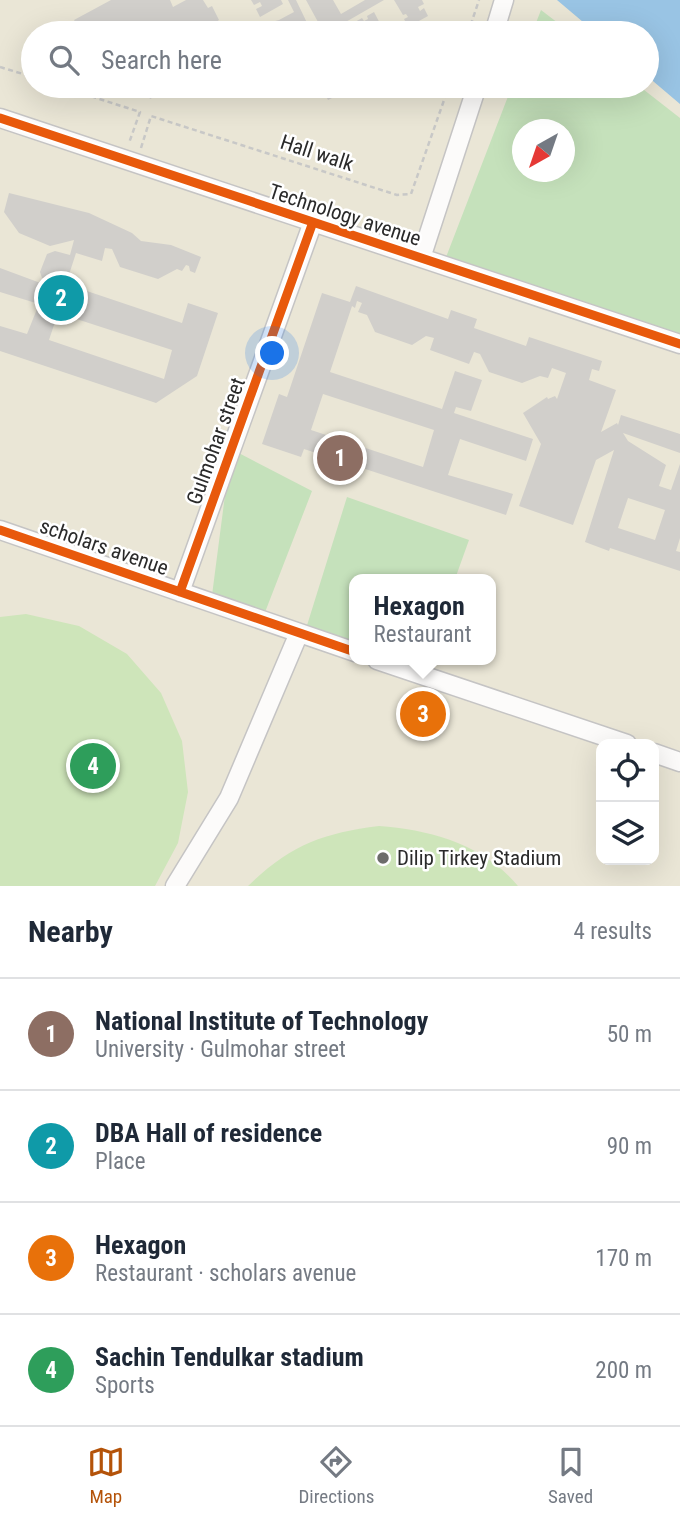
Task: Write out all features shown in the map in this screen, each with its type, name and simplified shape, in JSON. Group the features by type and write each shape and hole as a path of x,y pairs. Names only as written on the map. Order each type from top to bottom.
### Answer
{"street":[{"path":"498,21 504,0"},
{"path":"421,258 473,98"},
{"name":"Technology avenue","path":"0,118 680,344"},
{"name":"Gulmohar street","path":"180,592 313,222"},
{"name":"scholars avenue","path":"0,530 349,650"},
{"path":"175,886 229,798 299,633"},
{"path":"392,665 613,739"},
{"path":"659,755 680,762"}],"path":[{"path":"472,21 479,0"},
{"path":"0,67 21,74"},
{"path":"96,98 139,112 130,161"}],"shaded area":[{"path":"0,0 680,0 680,886 0,886"}],"green space":[{"path":"541,10 555,21 537,21"},
{"path":"507,98 654,98 680,118 680,344 443,265"},
{"path":"231,449 312,491 262,620 211,603"},
{"path":"347,497 469,540 457,574 349,574 349,650 304,635"},
{"path":"26,614 79,626 127,654 161,693 182,741 188,792 178,843 155,886 0,886 0,617"},
{"name":"Dilip Tirkey Stadium","path":"379,826 418,831 455,842 489,859 518,886 248,886 292,851 340,833"}],"water":[{"path":"557,0 680,0 680,104 659,86 659,21 582,21"}],"building":[{"path":"111,0 170,0 173,7 186,0 203,0 208,8 212,6 219,20 75,21"},
{"path":"251,0 281,0 283,4 260,17 256,9 262,6 260,2 254,5"},
{"path":"288,0 296,0 306,21 275,21 294,12"},
{"path":"306,0 333,0 341,14 365,0 384,0 347,21 317,21"},
{"path":"394,0 422,0 424,4 418,7 420,11 424,8 428,16 419,21 405,21 408,17 403,15"},
{"path":"374,12 379,21 364,21 368,19 367,16"},
{"path":"9,193 89,213 132,233 141,241 171,245 201,257 195,273 186,265 182,271 177,269 158,279 120,267 112,249 105,248 102,261 76,253 66,284 182,323 188,303 218,313 197,376 156,403 0,351 0,326 27,334 39,304 0,292 0,268 54,288 57,286 42,278 40,272 47,254 55,251 70,255 74,240 50,246 19,233 4,212","holes":["58,313 172,350 164,379 49,340"]},
{"path":"356,286 448,319 451,310 477,319 474,328 526,346 529,337 602,361 599,371 592,369 589,380 616,390 601,432 617,423 618,425 621,415 680,434 680,453 623,433 628,441 666,465 659,486 671,490 680,464 680,538 676,551 680,552 680,571 585,542 614,450 596,460 573,525 519,506 541,444 523,413 547,397 548,399 555,396 557,399 566,373 552,368 548,378 540,376 522,383 489,372 480,354 474,352 469,364 430,350 434,338 426,336 412,345 375,332 367,315 358,312 362,303 357,301 355,308 352,306 330,372 442,409 455,371 482,380 471,411 456,407 454,413 533,439 526,461 460,439 448,475 513,494 506,515 304,449 301,457 262,444 279,394 287,397 322,293 350,302","holes":["323,394 434,430 423,467 311,430","628,498 665,510 655,540 618,528"]}],"cycle path":[{"path":"0,118 680,344"},
{"path":"180,592 313,222"},
{"path":"0,530 349,650"}],"place":[{"name":"DBA Hall of residence","path":"61,298"},
{"name":"National Institute of Technology","path":"340,458"},
{"name":"Hexagon","path":"423,714"},
{"name":"Sachin Tendulkar stadium","path":"93,766"},
{"name":"Dilip Tirkey Stadium","path":"383,858"}]}
